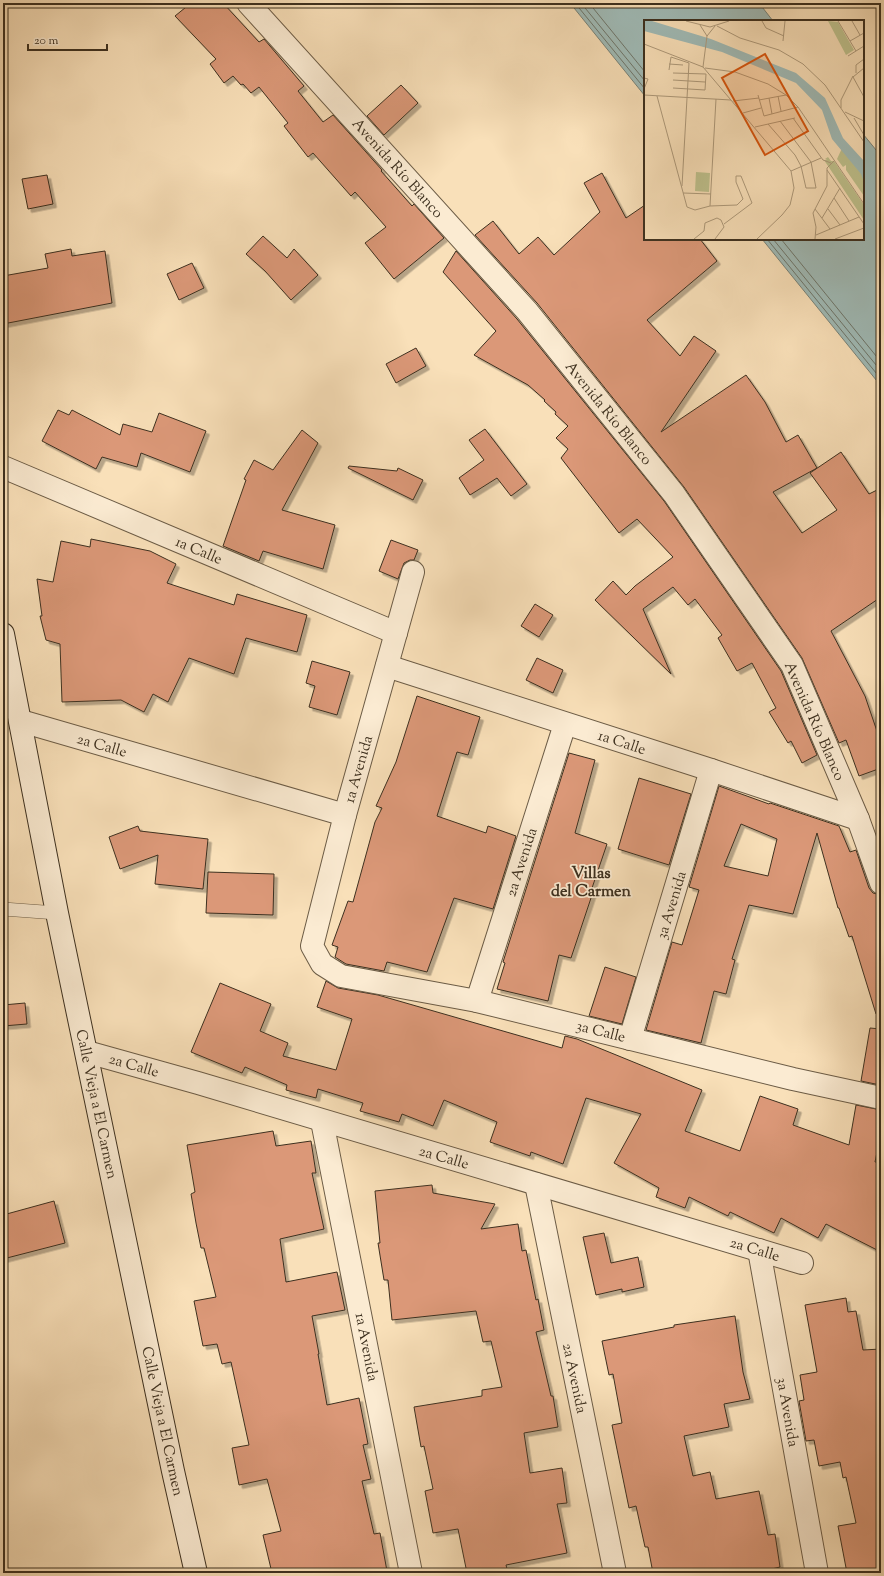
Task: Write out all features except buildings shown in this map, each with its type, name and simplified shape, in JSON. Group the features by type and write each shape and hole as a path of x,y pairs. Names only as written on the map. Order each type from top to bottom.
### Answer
{"street":[{"name":"Avenida Río Blanco","path":"248,3 526,311 674,494 792,665 858,819 881,883"},
{"name":"1a Calle","path":"3,467 396,633"},
{"name":"1a Avenida","path":"322,964 312,946 345,815 413,572"},
{"name":"Calle Vieja a El Carmen","path":"3,634 57,913 173,1471 196,1573"},
{"name":"1a Calle","path":"387,666 712,770 858,819"},
{"name":"2a Calle","path":"21,721 345,815"},
{"name":"2a Avenida","path":"477,1001 565,724"},
{"name":"3a Avenida","path":"630,1039 712,770"},
{"name":"3a Calle","path":"322,964 341,976 477,1001 793,1079 881,1098"},
{"name":"2a Calle","path":"87,1052 198,1083 802,1263"},
{"name":"1a Avenida","path":"322,1121 411,1573"},
{"name":"2a Avenida","path":"536,1184 615,1573"},
{"name":"3a Avenida","path":"759,1250 818,1573"}],"lane":[{"path":"3,909 57,913"}],"water":[{"path":"570,3 759,3 772,20 644,20 644,95"},
{"path":"864,135 881,156 881,386 763,240 864,240"}],"district":[{"name":"Villas del Carmen","path":"591,881"}]}
